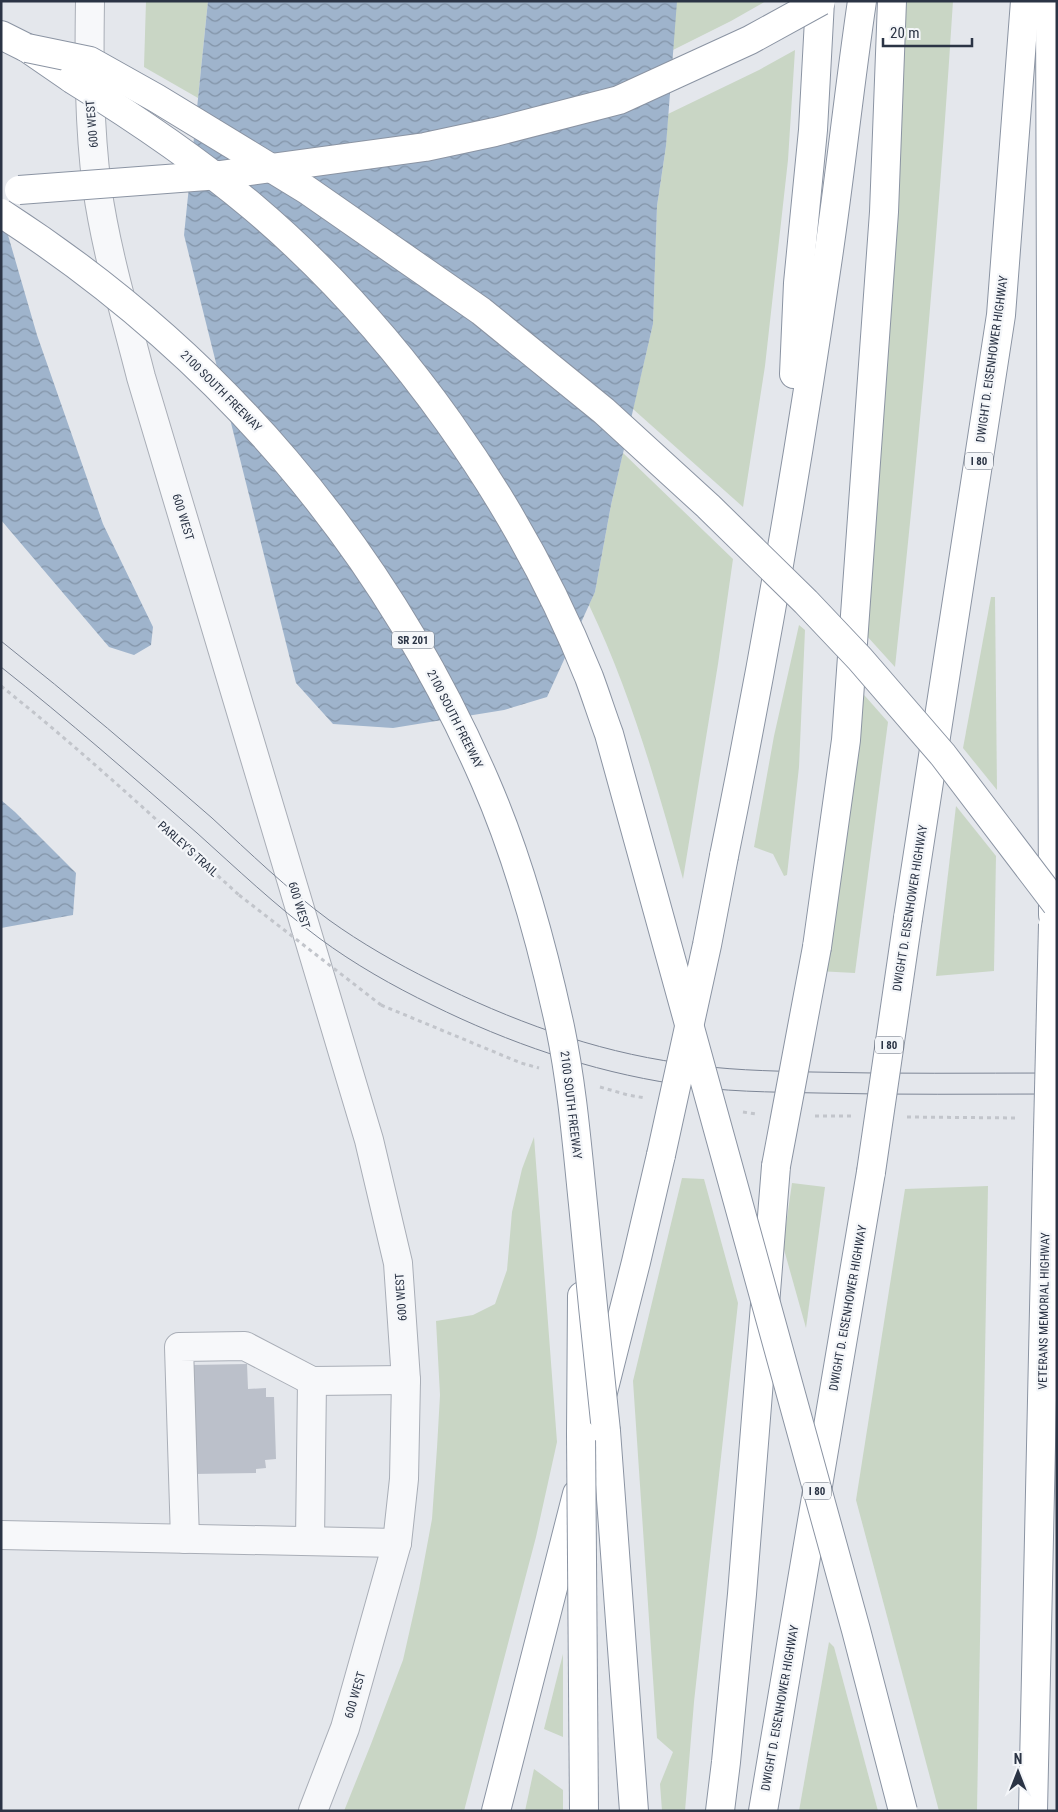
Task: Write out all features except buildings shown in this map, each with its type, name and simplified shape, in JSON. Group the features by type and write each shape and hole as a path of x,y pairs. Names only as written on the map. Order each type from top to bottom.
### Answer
{"highway":[{"path":"1,192 220,175 425,147 504,130 619,100 750,40 821,1"},
{"path":"789,505 798,283 813,130 821,1"},
{"path":"496,1811 634,1272 702,964 749,733 789,505 827,264 862,1"},
{"path":"720,1811 742,1594 776,1166 817,946 846,740 884,212 892,1"},
{"name":"DWIGHT D. EISENHOWER HIGHWAY","path":"763,1811 870,1172 1001,315 1025,1"},
{"name":"VETERANS MEMORIAL HIGHWAY","path":"1033,1811 1047,1172 1055,914 1050,1"},
{"path":"1,35 27,48 202,166 254,208 341,291 420,384 480,469 510,517 562,618 589,677 609,734 856,1630 903,1811"},
{"path":"27,48 90,61 173,108 307,190 481,311 604,411 708,506 806,602 860,659 943,755 1055,914"},
{"name":"2100 SOUTH FREEWAY","path":"1,213 35,235 127,304 186,355 228,396 264,435 336,522 382,589 421,654 448,703 487,784 521,880 547,972 560,1029 573,1112 583,1207"},
{"path":"583,1207 581,1444 584,1811"},
{"path":"583,1207 606,1431 634,1811"}],"street":[{"name":"600 WEST","path":"90,1 89,95 97,188 111,257 141,377 370,1140 398,1263 406,1380 404,1479 397,1543 345,1728 313,1811"},
{"path":"185,1539 179,1347 245,1346 312,1381 406,1380"},
{"path":"310,1541 312,1381"},
{"path":"1,1535 397,1543"}],"path":[{"name":"PARLEY'S TRAIL","path":"1,686 33,711 239,896 381,1006"}],"green space":[{"path":"146,1 208,1 198,98 144,67"},
{"path":"675,1 766,1 673,50"},
{"path":"906,1 953,1 928,334 895,667 856,624 895,194"},
{"path":"795,50 788,160 765,366 743,507 633,409 653,324 657,206 666,146 668,114 759,70"},
{"path":"623,453 733,559 683,879 642,740 618,672 589,605 595,592"},
{"path":"991,597 995,597 997,790 963,748"},
{"path":"799,625 805,630 799,767 787,875 784,876 773,854 754,847 774,736"},
{"path":"850,679 888,722 855,973 817,971"},
{"path":"956,806 996,856 994,971 936,976"},
{"path":"534,1137 557,1442 536,1537 464,1811 344,1811 403,1660 419,1589 432,1519 437,1448 440,1395 436,1321 473,1315 495,1304 507,1270 512,1212 522,1169"},
{"path":"682,1178 704,1179 738,1303 694,1702 685,1811 662,1811 660,1784 673,1752 657,1738 633,1381"},
{"path":"792,1183 825,1187 806,1328 783,1246"},
{"path":"988,1186 977,1811 939,1811 856,1500 905,1189"},
{"path":"829,1642 834,1647 878,1811 799,1811"},
{"path":"563,1654 563,1737 544,1729"},
{"path":"534,1769 563,1790 563,1811 525,1811"}],"water":[{"path":"208,1 677,1 666,146 657,206 653,324 611,505 595,592 547,697 504,710 393,728 333,724 296,683 184,235"},
{"path":"1,211 37,335 103,524 153,627 151,645 134,655 109,647 1,520"},
{"path":"1,800 76,873 73,915 1,928"}],"tram line":[{"path":"1,641 134,751 313,908 366,945 432,981 491,1009 553,1032 616,1051 648,1058 713,1067 812,1072 1057,1073"},
{"path":"1,667 51,707 272,900 319,938 360,966 388,982 490,1032 550,1054 612,1072 711,1089 848,1094 1057,1094"}]}
